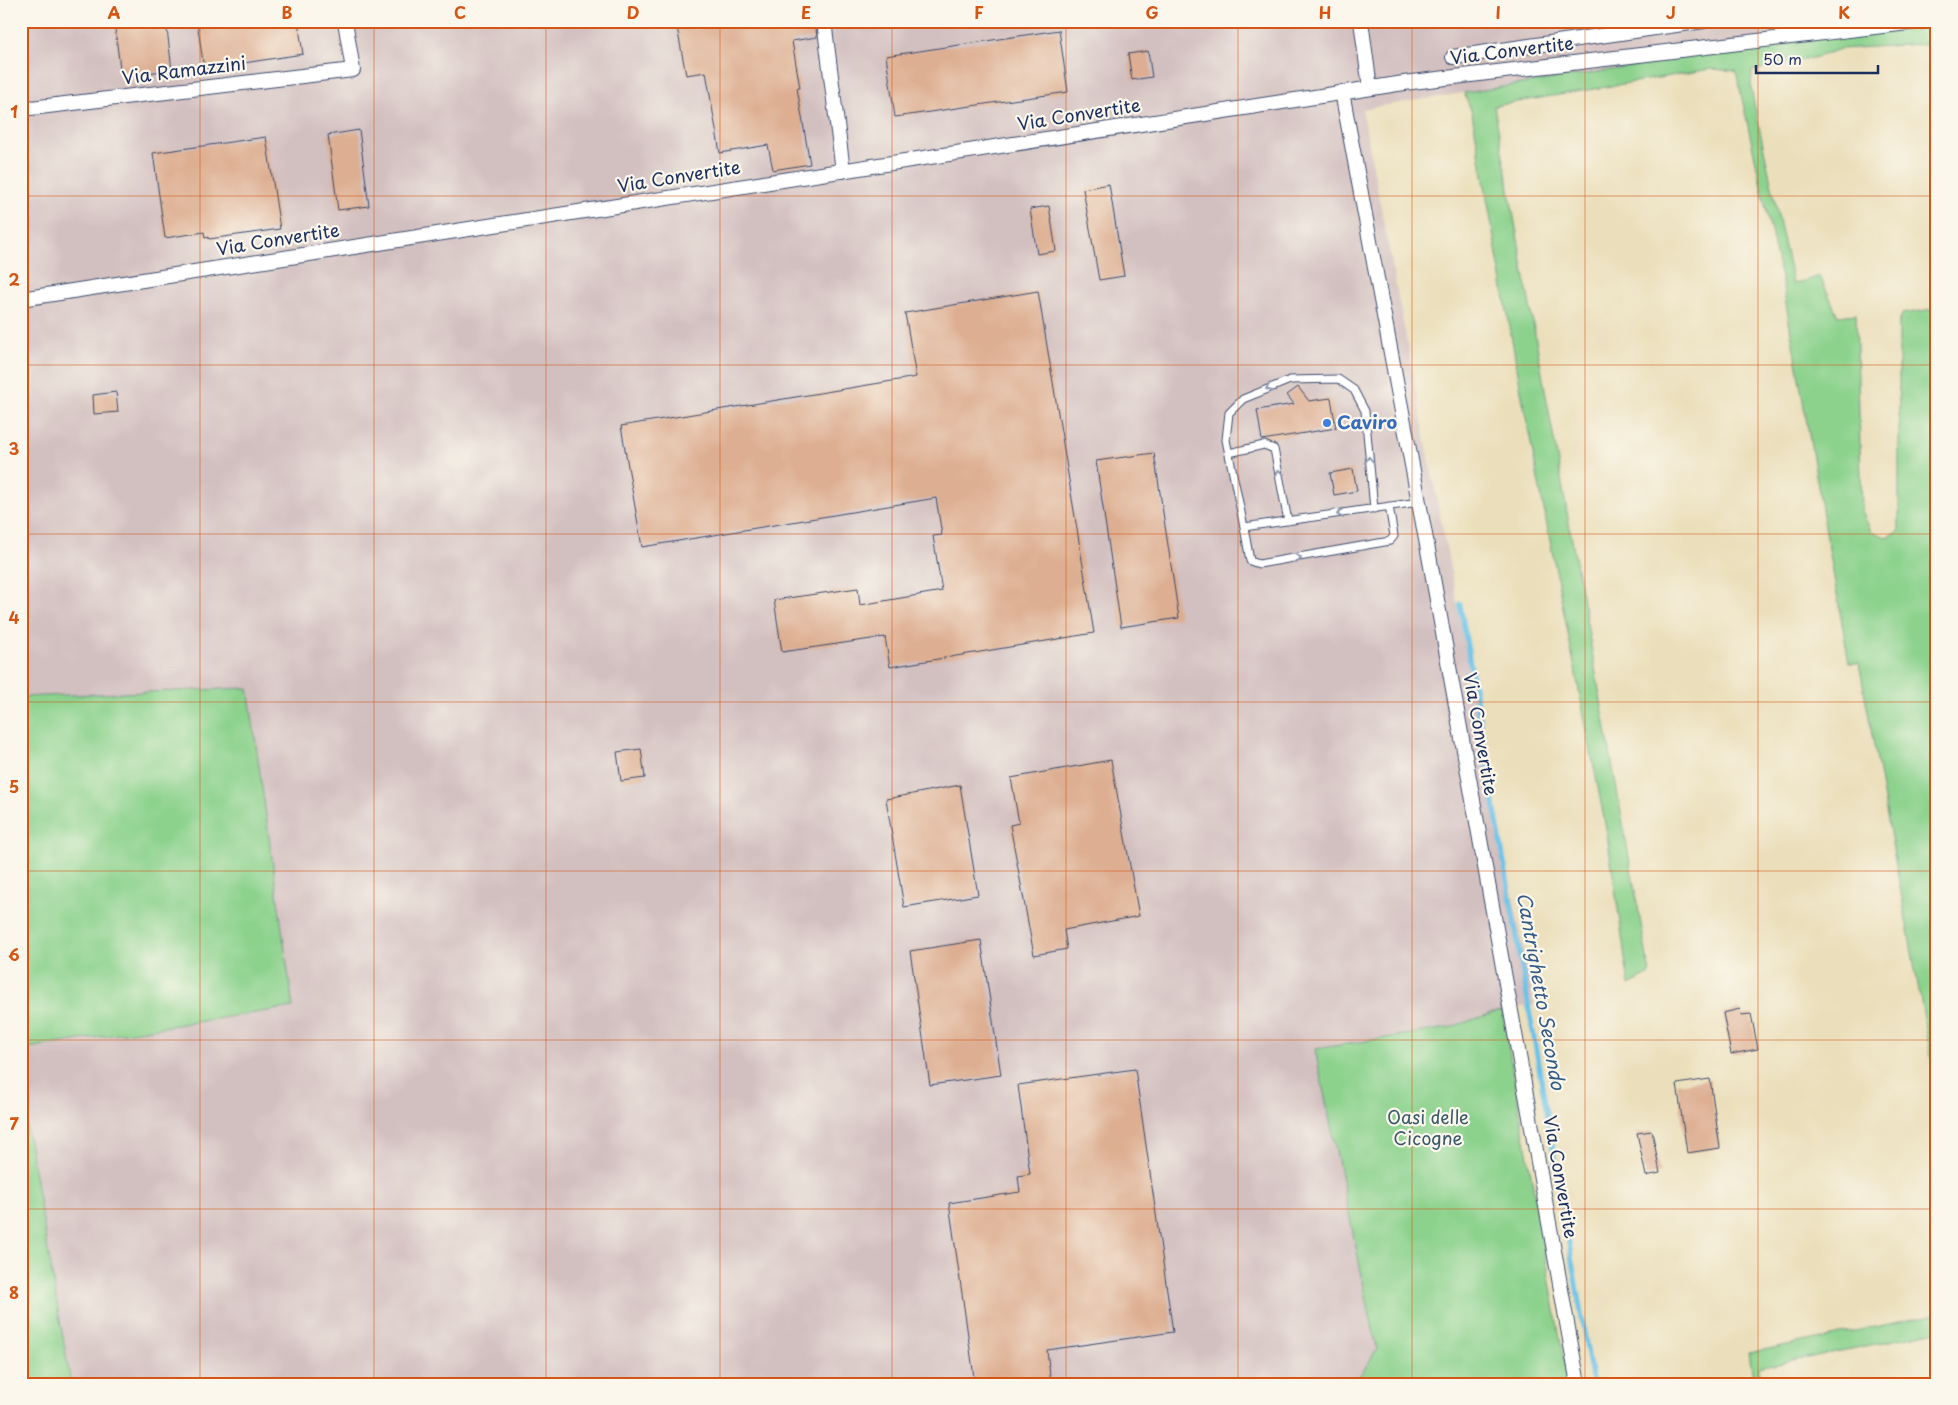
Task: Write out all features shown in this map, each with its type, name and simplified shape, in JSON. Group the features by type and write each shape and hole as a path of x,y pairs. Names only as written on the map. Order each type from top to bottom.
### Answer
{"street":[{"name":"Via Ramazzini","path":"21,103 31,108 353,70 345,21"},
{"path":"824,21 843,171"},
{"path":"1360,21 1370,88"},
{"path":"1453,57 1636,26 1704,21"},
{"name":"Via Convertite","path":"21,299 1342,92 1925,21"},
{"name":"Via Convertite","path":"1342,92 1419,502 1578,1384"}],"lane":[{"path":"1374,509 1365,411 1354,390 1338,379 1290,380 1243,399 1229,413 1226,440 1250,561 1259,564 1390,541 1394,536 1389,506"},
{"path":"1228,452 1264,445 1274,449 1288,521"},
{"path":"1244,528 1419,502"}],"shaded area":[{"path":"21,21 1851,21 1636,66 1362,109 1534,1005 1502,1010 1448,1028 1315,1049 1377,1350 1361,1375 1362,1384 71,1384 21,1095 21,1049 292,1007 109,694 21,697"}],"green space":[{"path":"1851,21 1937,21 1937,43 1840,49 1817,57 1752,71 1751,89 1793,284 1820,276 1838,316 1856,314 1862,511 1871,531 1886,537 1899,531 1899,323 1902,314 1933,309 1937,299 1937,1089 1859,663 1849,663 1783,287 1736,71 1711,69 1494,106 1650,974 1629,985 1607,834 1523,402 1472,113 1464,93 1636,66"},
{"path":"248,688 293,1007 21,1049 21,697"},
{"name":"Oasi delle Cicogne","path":"1502,1010 1568,1384 1362,1384 1361,1375 1377,1349 1315,1049 1448,1028"},
{"path":"21,1095 71,1384 34,1384 21,1303"},
{"path":"1937,1314 1937,1331 1759,1368 1761,1384 1754,1384 1749,1353"}],"building":[{"path":"114,21 166,21 172,70 121,76"},
{"path":"197,21 298,21 303,54 204,69"},
{"path":"713,21 815,21 817,37 792,41 800,88 797,88 810,164 773,170 768,145 720,153 706,72 686,75 677,27"},
{"path":"1059,30 1068,92 895,117 886,56"},
{"path":"1148,51 1152,77 1132,80 1128,54"},
{"path":"359,130 369,206 338,210 328,135"},
{"path":"266,137 280,229 209,239 208,237 205,238 204,232 165,238 153,153"},
{"path":"1109,184 1124,276 1099,280 1083,189"},
{"path":"1049,206 1056,251 1037,254 1030,209"},
{"path":"1038,291 1094,633 890,667 885,637 782,652 774,600 858,588 860,605 942,591 933,536 942,535 936,498 642,547 621,426 916,377 905,313"},
{"path":"1298,387 1309,401 1331,398 1336,428 1262,440 1257,410 1294,404 1287,395"},
{"path":"116,392 118,412 94,414 93,395"},
{"path":"1154,453 1179,618 1121,627 1096,461"},
{"path":"1353,469 1357,491 1334,495 1330,473"},
{"path":"641,749 645,778 621,781 617,752"},
{"path":"1111,760 1139,916 1064,930 1067,949 1034,955 1010,825 1019,823 1011,778"},
{"path":"960,785 978,895 904,907 886,799"},
{"path":"981,940 1001,1075 930,1085 910,951"},
{"path":"1740,1009 1741,1015 1751,1014 1758,1049 1731,1054 1723,1013"},
{"path":"1135,1069 1173,1332 1047,1350 1051,1384 975,1384 949,1203 1020,1192 1018,1176 1030,1174 1018,1085"},
{"path":"1710,1079 1720,1148 1687,1153 1677,1084"},
{"path":"1652,1131 1660,1173 1646,1176 1637,1133"}],"waterway":[{"name":"Cantrighetto Secondo","path":"1460,604 1593,1384"}],"place":[{"name":"Caviro","path":"1327,423"}]}
